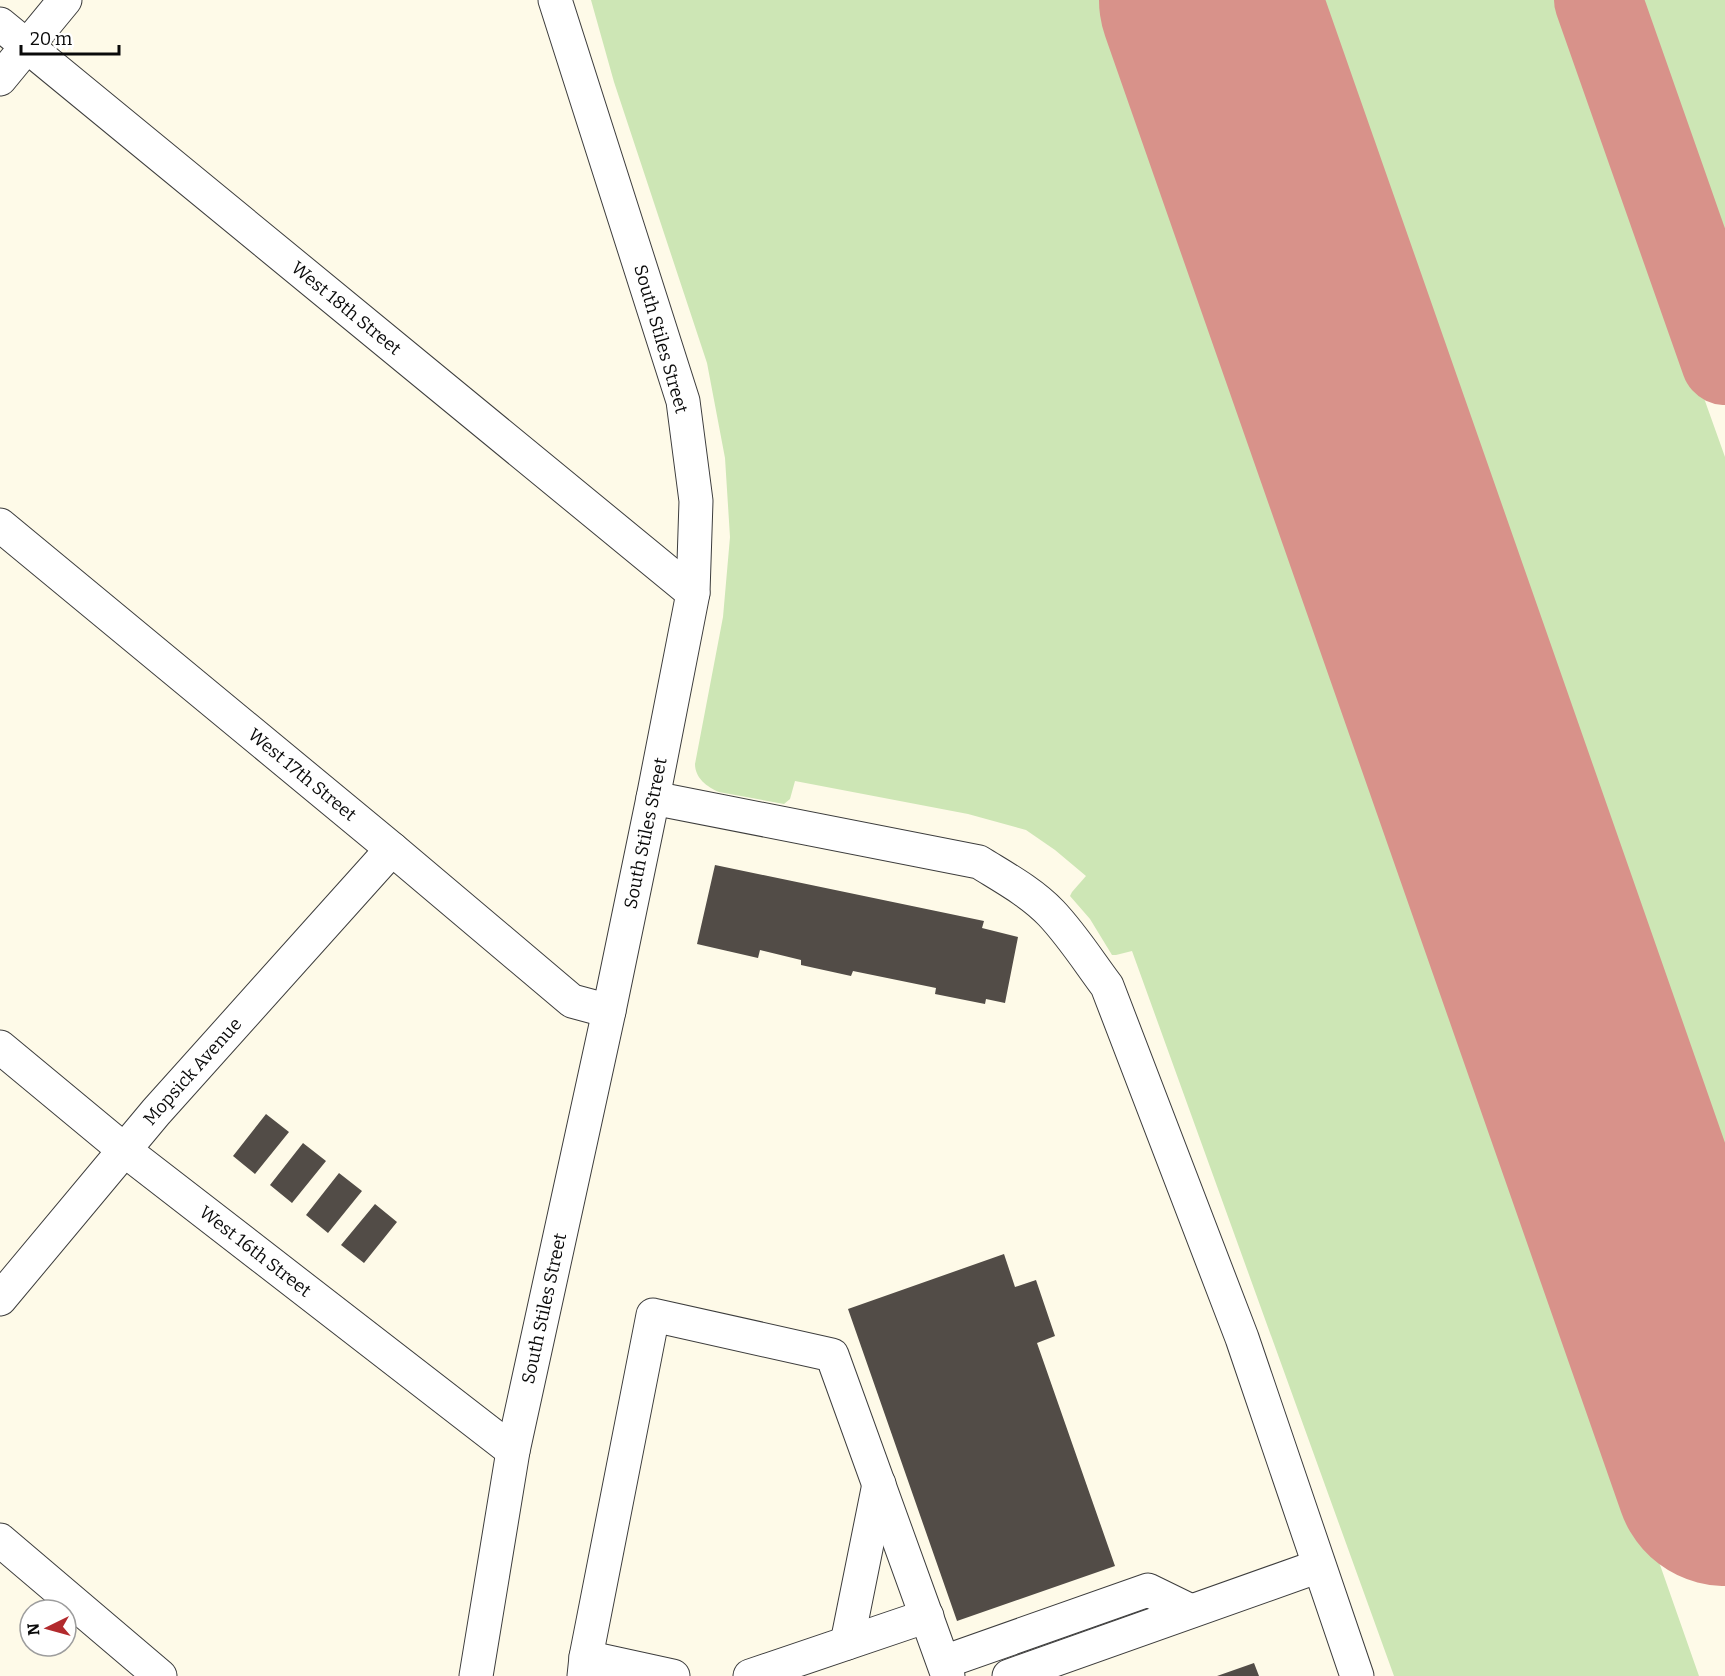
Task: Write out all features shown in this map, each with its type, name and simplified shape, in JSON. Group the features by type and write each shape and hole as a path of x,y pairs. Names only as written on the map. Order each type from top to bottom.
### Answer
{"street":[{"path":"0,80 65,0"},
{"name":"South Stiles Street","path":"476,1676 513,1451 609,1011 693,593 696,501 683,401 555,0"},
{"name":"West 18th Street","path":"0,24 693,593"},
{"name":"West 17th Street","path":"0,525 572,1001 609,1011"},
{"path":"653,798 979,862 1013,883 1050,912 1107,986 1242,1338 1357,1676"},
{"name":"Mopsick Avenue","path":"0,1299 123,1149 392,849"},
{"name":"West 16th Street","path":"0,1047 123,1149 513,1451"},
{"path":"673,1676 585,1666 653,1315 832,1355 946,1669 1053,1623 1148,1590 1191,1611"},
{"path":"847,1643 879,1484"},
{"path":"0,1540 160,1676"},
{"path":"1009,1676 1319,1566"},
{"path":"750,1676 927,1616"}],"green space":[{"path":"591,0 1111,0 1699,1676 1394,1676 1132,951 1112,955 1090,919 1070,896 1086,876 1026,830 968,814 795,781 790,799 784,804 719,792 699,778 695,764 723,617 730,537 725,458 707,363 614,82"},
{"path":"1309,0 1562,0 1725,457 1725,1187"},
{"path":"1617,0 1725,0 1725,308 1721,295"}],"building":[{"path":"715,865 984,921 982,928 1018,937 1005,1003 986,999 985,1004 935,994 936,988 853,971 851,976 801,965 801,960 760,950 758,958 697,944"},
{"path":"266,1114 289,1132 255,1174 233,1156"},
{"path":"303,1143 326,1161 292,1203 270,1185"},
{"path":"339,1173 362,1191 328,1233 306,1215"},
{"path":"375,1204 397,1222 364,1263 341,1245"},
{"path":"1004,1254 1015,1287 1036,1280 1055,1336 1037,1343 1115,1566 957,1621 848,1309"},
{"path":"1254,1663 1259,1676 1217,1676"}],"taxiway":[{"path":"1598,0 1725,361"}],"runway":[{"path":"1209,0 1725,1476"}]}
